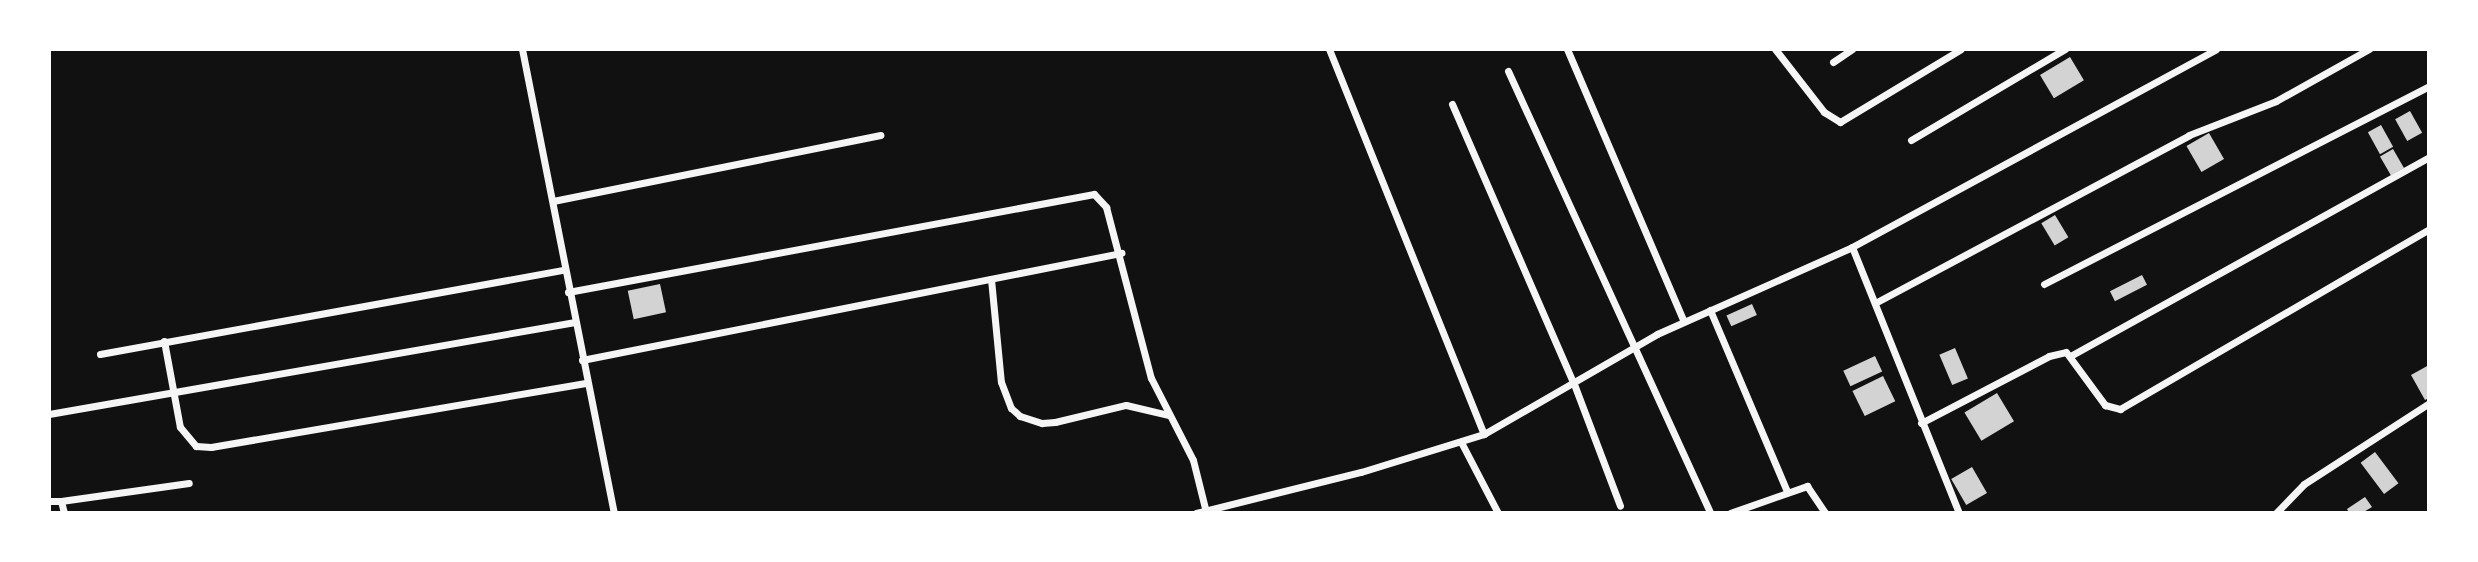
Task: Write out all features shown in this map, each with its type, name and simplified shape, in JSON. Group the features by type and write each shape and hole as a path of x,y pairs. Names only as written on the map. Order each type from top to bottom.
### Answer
{"street":[{"path":"522,49 586,383 614,513"},
{"path":"1329,49 1484,434"},
{"path":"1567,49 1683,320"},
{"path":"1775,49 1824,112 1840,122 1961,49"},
{"path":"1833,62 1852,49"},
{"path":"1911,140 2065,49"},
{"path":"1196,513 1361,472 1484,434 1683,320 1852,247 2216,49"},
{"path":"1875,303 2189,135 2276,101 2369,49"},
{"path":"1508,71 1632,348 1710,513"},
{"path":"2044,284 2429,86"},
{"path":"1452,104 1574,384 1619,506"},
{"path":"553,201 880,135"},
{"path":"1921,423 2049,356 2072,355 2429,157"},
{"path":"568,292 1084,194 1103,201 1121,253 1151,378 1193,460 1205,512"},
{"path":"2072,355 2105,405 2120,409 2429,229"},
{"path":"1852,247 1959,513"},
{"path":"582,360 1121,253"},
{"path":"100,354 564,270"},
{"path":"992,279 1002,382 1011,408 1020,416 1042,424 1126,405 1168,415"},
{"path":"1710,310 1787,491"},
{"path":"49,414 575,322"},
{"path":"164,341 172,392 187,439 196,446 211,447 586,383"},
{"path":"2276,513 2304,484 2429,403"},
{"path":"1461,442 1498,513"},
{"path":"49,501 189,483"},
{"path":"1730,513 1787,491 1812,489 1825,513"},
{"path":"61,500 64,513"}],"building":[{"path":"2070,57 2084,80 2054,98 2040,75"},
{"path":"2410,111 2422,133 2407,141 2395,119"},
{"path":"2381,125 2393,147 2380,154 2368,132"},
{"path":"2209,133 2224,159 2201,172 2186,146"},
{"path":"2393,149 2404,168 2391,176 2380,156"},
{"path":"2055,215 2068,237 2055,246 2041,223"},
{"path":"2142,275 2147,285 2115,301 2110,291"},
{"path":"660,284 666,312 634,319 628,291"},
{"path":"1752,304 1757,315 1731,326 1726,315"},
{"path":"1955,348 1968,378 1952,385 1939,355"},
{"path":"1875,356 1882,371 1850,386 1843,371"},
{"path":"2429,365 2429,398 2425,400 2411,375"},
{"path":"1883,376 1895,401 1865,416 1852,391"},
{"path":"1997,393 2014,421 1981,441 1964,413"},
{"path":"2375,452 2398,483 2384,494 2361,463"},
{"path":"1972,467 1987,493 1966,505 1951,479"},
{"path":"2365,497 2372,507 2362,513 2349,513 2347,509"}]}
